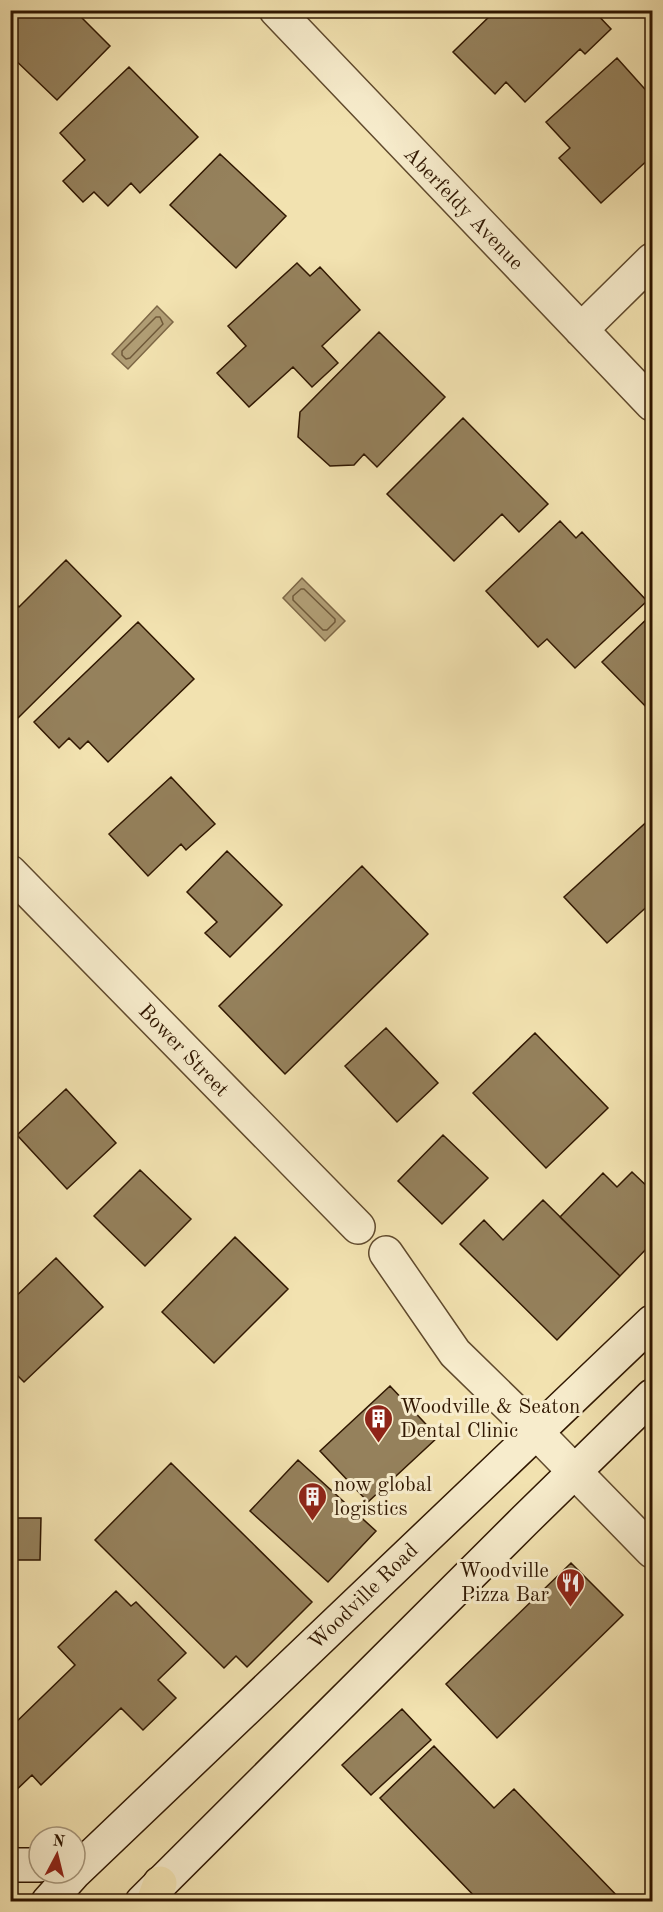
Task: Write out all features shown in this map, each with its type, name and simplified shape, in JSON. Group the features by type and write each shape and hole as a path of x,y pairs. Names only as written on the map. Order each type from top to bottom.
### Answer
{"street":[{"name":"Aberfeldy Avenue","path":"276,10 652,404"},
{"path":"581,330 652,260"},
{"name":"Bower Street","path":"10,872 358,1227"},
{"path":"386,1253 454,1353 536,1432 652,1551"},
{"name":"Woodville Road","path":"87,1859 652,1322"},
{"path":"151,1896 574,1471 652,1396"},
{"path":"10,1863 27,1864"},
{"name":"Woodville Road","path":"48,1902 62,1885"}],"water":[{"path":"157,306 173,322 128,369 112,354"},
{"path":"302,578 345,621 325,641 283,598"}],"building":[{"path":"23,10 74,10 110,46 57,100 10,55 10,23"},
{"path":"496,10 593,10 611,29 585,54 580,49 525,102 506,82 495,94 453,52"},
{"path":"617,58 652,97 652,156 601,203 559,158 570,148 546,122"},
{"path":"129,67 198,137 140,193 131,183 108,206 94,192 83,202 63,181 85,160 60,133"},
{"path":"220,154 286,216 236,268 170,205"},
{"path":"297,263 310,276 320,267 360,310 322,346 338,363 312,387 293,367 249,407 217,373 246,346 228,326"},
{"path":"379,332 445,397 377,467 364,454 354,465 330,466 298,437 300,412"},
{"path":"463,418 548,504 519,532 502,514 454,561 387,494"},
{"path":"560,521 576,538 582,532 647,601 575,668 547,639 538,647 486,591"},
{"path":"66,560 121,616 17,719 10,712 10,598 19,607"},
{"path":"652,614 652,713 602,662"},
{"path":"138,622 194,679 108,762 88,741 80,749 69,738 59,748 34,722"},
{"path":"171,777 215,824 186,850 181,844 148,876 109,834"},
{"path":"652,817 652,902 607,943 564,897"},
{"path":"227,851 282,905 230,957 205,933 217,922 187,892"},
{"path":"362,866 428,934 285,1074 219,1006"},
{"path":"386,1028 438,1083 397,1122 345,1066"},
{"path":"535,1033 608,1108 546,1168 473,1093"},
{"path":"66,1089 116,1143 67,1189 17,1135"},
{"path":"443,1135 488,1178 442,1224 398,1181"},
{"path":"140,1170 191,1219 145,1266 94,1216"},
{"path":"632,1172 652,1191 652,1243 620,1276 560,1217 603,1173 617,1187"},
{"path":"543,1200 620,1276 557,1340 460,1244 484,1220 503,1240"},
{"path":"235,1237 288,1289 214,1363 162,1312"},
{"path":"56,1258 103,1307 24,1382 10,1368 10,1302"},
{"name":"Woodville & Seaton Dental Clinic","path":"390,1386 438,1437 368,1502 320,1451"},
{"name":"now global logistics","path":"298,1460 376,1531 328,1582 250,1511"},
{"path":"171,1463 312,1602 247,1667 236,1656 224,1668 95,1540"},
{"path":"10,1518 41,1518 40,1560 10,1560"},
{"path":"571,1563 623,1615 497,1738 446,1684"},
{"path":"116,1591 131,1606 136,1602 186,1653 158,1680 176,1698 143,1730 121,1708 41,1785 32,1775 10,1796 10,1728 75,1665 58,1647"},
{"path":"402,1709 431,1740 371,1795 342,1765"},
{"path":"434,1746 494,1808 514,1789 623,1902 480,1902 380,1798"}],"place":[{"name":"Woodville & Seaton Dental Clinic","path":"379,1444"},
{"name":"now global logistics","path":"313,1522"},
{"name":"Woodville Pizza Bar","path":"570,1608"}]}
